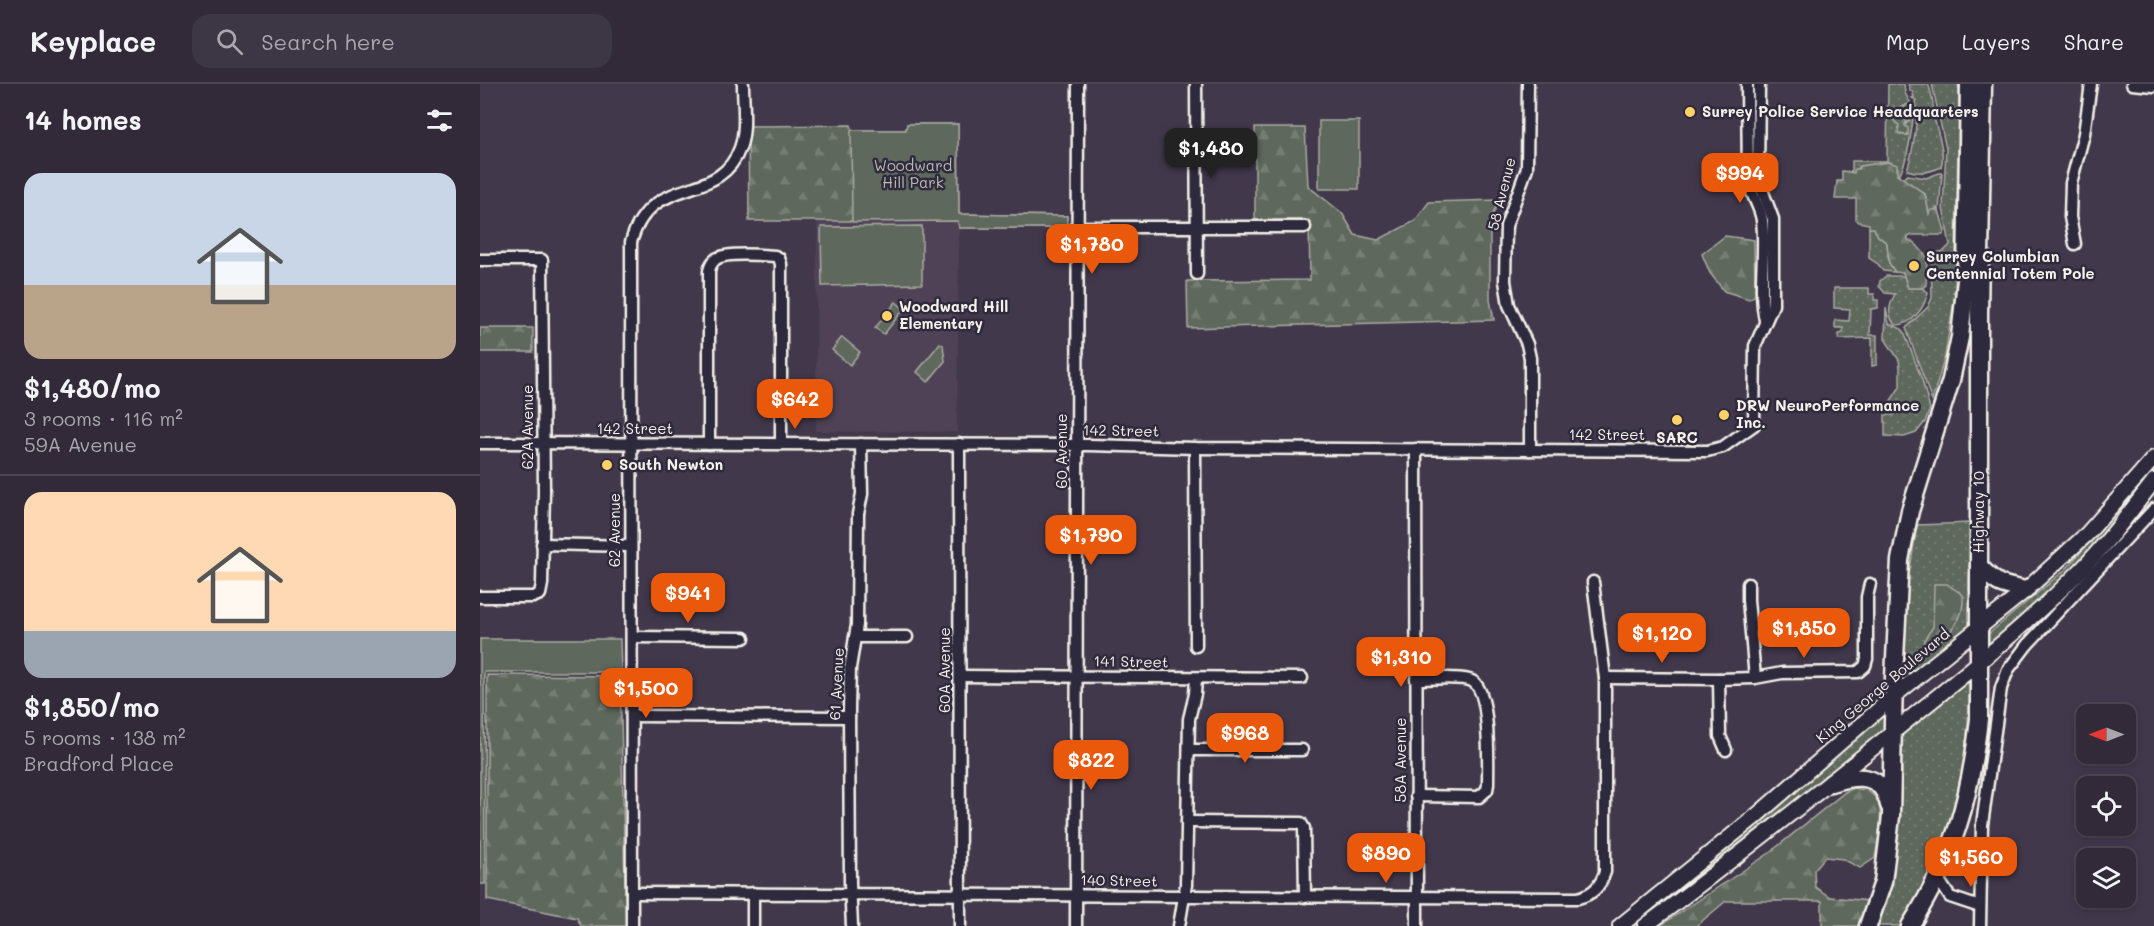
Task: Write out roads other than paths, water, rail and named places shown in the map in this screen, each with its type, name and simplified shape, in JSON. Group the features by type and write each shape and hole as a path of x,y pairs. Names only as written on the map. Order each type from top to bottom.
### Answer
{"highway":[{"path":"1868,926 1883,882 1891,816 1897,587 1901,551 1910,511 1951,380 1960,337 1966,280 1969,84"},
{"name":"Highway 10","path":"1910,926 1942,886 1965,807 1974,765 1979,719 1978,323 1983,84"},
{"path":"1979,566 2001,585 2026,590"},
{"path":"1831,783 1861,776 1870,779 1882,788 1888,799 1891,816"}],"main road":[{"name":"King George Boulevard","path":"1620,926 1756,816 1894,696 2026,590 2087,534 2154,458"},
{"path":"1645,926 1736,858 1979,663 2046,604 2083,567 2116,530 2154,481"}],"street":[{"name":"62 Avenue","path":"632,926 631,242 643,215 658,201 670,194 704,185 716,178 736,157 743,136 743,84"},
{"name":"60 Avenue","path":"1076,926 1078,84"},
{"path":"1196,84 1197,274"},
{"name":"58 Avenue","path":"1528,84 1527,168 1506,226 1505,281 1509,305 1527,344 1530,358 1530,450"},
{"path":"1747,84 1748,179 1751,195 1762,220 1762,304 1765,320"},
{"path":"1758,84 1758,179 1770,209 1773,230 1773,305 1765,320"},
{"path":"2075,244 2070,217 2071,183 2084,134 2091,84"},
{"path":"2132,84 2154,86"},
{"path":"1078,227 1305,227"},
{"path":"709,444 709,271 713,261 720,257 772,256 779,258 781,264 781,444"},
{"name":"62A Avenue","path":"480,260 542,260 543,443 542,584 540,594 533,597 480,597"},
{"name":"142 Street","path":"480,443 959,444 1195,448 1710,451 1735,440 1754,425 1755,346 1765,320"},
{"name":"61 Avenue","path":"852,926 849,717 850,668 857,625 858,514 862,494 861,444"},
{"name":"60A Avenue","path":"959,444 960,926"},
{"path":"1195,448 1196,646"},
{"name":"58A Avenue","path":"1416,449 1417,926"},
{"path":"1980,926 1982,825 2001,688 2008,670 2027,645 2154,509"},
{"path":"542,544 630,546"},
{"path":"1593,582 1605,678 1719,679 1755,678 1782,673 1852,673 1862,669 1866,659 1866,597 1870,584"},
{"path":"1748,584 1755,678"},
{"path":"632,637 744,638"},
{"path":"855,638 907,637"},
{"name":"141 Street","path":"960,676 1302,678"},
{"path":"1179,926 1185,897 1189,718 1196,678"},
{"name":"140 Street","path":"632,893 1578,898 1592,892 1601,884 1605,872 1605,678"},
{"path":"1416,679 1468,679 1480,690 1488,727 1487,790 1479,797 1416,795"},
{"path":"1719,679 1720,736 1726,750"},
{"path":"632,716 849,717"},
{"path":"1189,750 1302,750"},
{"path":"1187,822 1297,823 1303,825 1305,897"},
{"path":"1942,886 1950,897 1980,907"},
{"path":"753,893 753,926"}],"place":[{"name":"Surrey Police Service Headquarters","path":"1690,112"},
{"name":"Surrey Columbian Centennial Totem Pole","path":"1914,266"},
{"name":"Woodward Hill Elementary","path":"887,316"},
{"name":"DRW NeuroPerformance Inc.","path":"1724,415"},
{"name":"SARC","path":"1677,420"},
{"name":"South Newton","path":"607,465"}],"park label":[{"name":"Woodward Hill Park","path":"913,174"}]}
